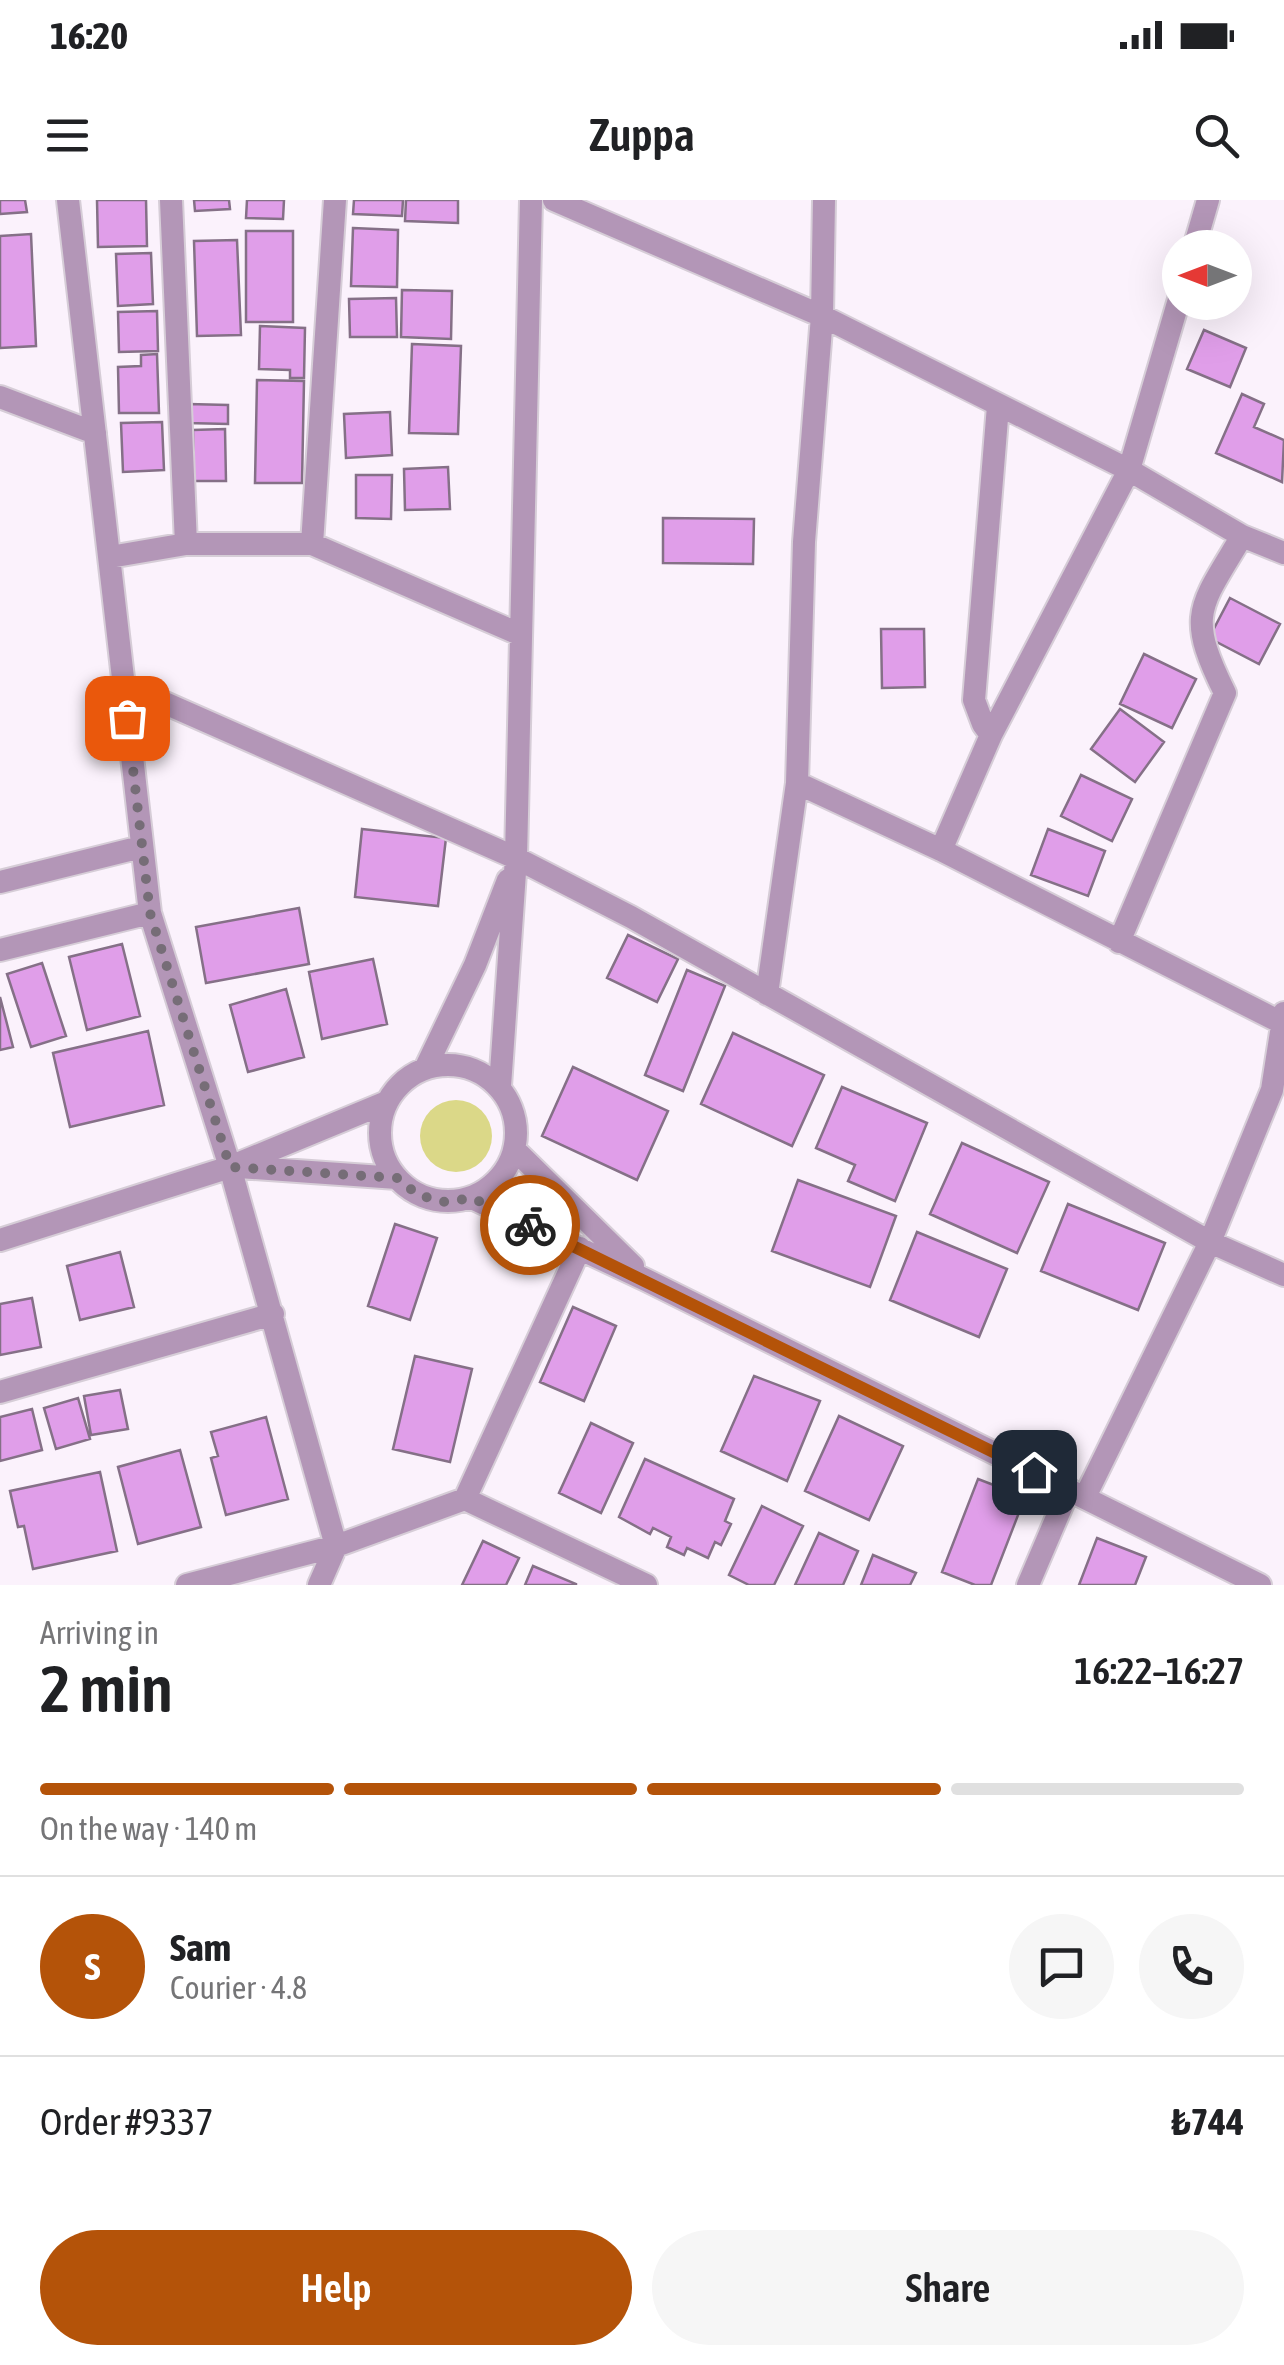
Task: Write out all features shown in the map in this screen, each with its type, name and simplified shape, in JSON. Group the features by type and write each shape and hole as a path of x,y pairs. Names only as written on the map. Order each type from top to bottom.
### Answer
{"street":[{"path":"68,200 150,913 230,1167 336,1546 319,1585"},
{"path":"171,200 186,544"},
{"path":"312,544 335,200"},
{"path":"500,1086 516,858 531,200"},
{"path":"554,200 822,316 1129,470 1242,536 1284,553"},
{"path":"767,994 797,783 804,542 822,316 824,200"},
{"path":"1199,230 1208,200"},
{"path":"941,850 991,736 1129,470 1173,320"},
{"path":"0,397 95,433"},
{"path":"991,736 982,724 974,700 998,406"},
{"path":"1118,942 1225,693 1208,657 1200,626 1206,596 1242,536"},
{"path":"110,557 186,544 312,544 519,634"},
{"path":"124,685 516,858 631,917 1210,1242 1284,1275"},
{"path":"797,783 1283,1020 1272,1090 1210,1242 1028,1585"},
{"path":"0,882 141,847"},
{"path":"426,1067 475,966 516,858"},
{"path":"0,950 150,913"},
{"path":"452,1063 478,1070 500,1086 516,1116 515,1150 506,1170 491,1187 472,1198 445,1202 418,1195 397,1178 383,1155 380,1128 387,1102 403,1080 426,1067 452,1063"},
{"path":"0,1240 230,1167 387,1102"},
{"path":"515,1150 646,1280"},
{"path":"230,1167 397,1178"},
{"path":"472,1198 646,1280 1260,1585"},
{"path":"187,1585 336,1546 465,1499 580,1248"},
{"path":"0,1392 273,1314"},
{"path":"465,1499 646,1585"}],"shaded area":[{"path":"456,1100 481,1111 492,1136 481,1161 456,1172 431,1161 420,1136 431,1111"}],"building":[{"path":"0,200 25,200 27,212 0,214"},
{"path":"97,200 146,200 147,246 98,247"},
{"path":"194,200 229,200 230,209 195,211"},
{"path":"247,200 284,200 283,219 246,218"},
{"path":"354,200 403,200 402,216 353,214"},
{"path":"406,200 458,200 458,223 405,221"},
{"path":"353,228 398,230 397,287 351,286"},
{"path":"246,231 293,231 293,322 246,322"},
{"path":"31,234 36,346 0,348 0,236"},
{"path":"237,240 241,335 197,336 194,241"},
{"path":"151,253 153,304 118,306 116,254"},
{"path":"402,290 452,291 451,339 401,337"},
{"path":"396,298 397,337 350,337 349,299"},
{"path":"157,311 158,351 119,352 118,312"},
{"path":"260,326 305,328 304,378 290,378 290,370 259,369"},
{"path":"1204,330 1246,348 1230,387 1187,369"},
{"path":"412,344 461,346 458,434 409,433"},
{"path":"157,354 159,413 119,413 118,367 141,366 141,355"},
{"path":"257,380 304,381 302,483 255,483"},
{"path":"1242,394 1264,404 1254,427 1284,440 1282,482 1216,453"},
{"path":"188,404 228,405 228,424 187,423"},
{"path":"390,412 392,455 346,458 344,414"},
{"path":"162,422 164,470 123,472 121,423"},
{"path":"225,429 226,481 194,481 193,430"},
{"path":"448,467 450,509 405,510 404,469"},
{"path":"356,475 392,475 391,519 356,518"},
{"path":"663,518 754,519 753,564 663,563"},
{"path":"1230,598 1280,624 1259,664 1209,638"},
{"path":"881,629 924,629 925,687 882,688"},
{"path":"1144,654 1196,679 1172,728 1120,704"},
{"path":"1120,709 1164,742 1135,782 1091,749"},
{"path":"1081,775 1132,799 1112,841 1061,816"},
{"path":"362,829 446,838 438,906 355,897"},
{"path":"1048,829 1105,851 1088,896 1031,875"},
{"path":"299,908 309,964 206,983 196,927"},
{"path":"628,935 678,959 657,1002 607,978"},
{"path":"122,944 140,1016 87,1030 69,957"},
{"path":"373,959 387,1024 322,1039 309,972"},
{"path":"42,963 66,1036 31,1047 7,974"},
{"path":"687,970 725,986 683,1091 645,1075"},
{"path":"286,989 304,1057 248,1072 230,1005"},
{"path":"0,997 13,1047 0,1050"},
{"path":"148,1031 164,1105 70,1127 53,1053"},
{"path":"733,1033 824,1075 792,1146 701,1104"},
{"path":"573,1067 668,1111 637,1180 542,1136"},
{"path":"842,1087 927,1123 895,1201 848,1181 855,1165 816,1148"},
{"path":"962,1143 1049,1182 1017,1253 930,1214"},
{"path":"798,1180 896,1216 870,1287 772,1251"},
{"path":"1068,1204 1165,1243 1138,1310 1041,1271"},
{"path":"395,1224 437,1238 410,1320 368,1306"},
{"path":"917,1232 1007,1269 979,1337 890,1300"},
{"path":"120,1252 134,1307 80,1320 67,1266"},
{"path":"32,1298 41,1347 0,1355 0,1304"},
{"path":"573,1307 616,1326 584,1401 540,1382"},
{"path":"415,1356 472,1369 450,1462 393,1449"},
{"path":"754,1376 820,1401 787,1481 721,1451"},
{"path":"120,1390 128,1429 91,1435 84,1396"},
{"path":"78,1398 90,1439 56,1449 44,1408"},
{"path":"32,1409 42,1450 0,1461 0,1417"},
{"path":"839,1416 903,1446 869,1520 805,1491"},
{"path":"266,1417 288,1499 226,1515 211,1458 218,1456 211,1432"},
{"path":"591,1423 633,1443 601,1513 559,1493"},
{"path":"180,1450 201,1527 138,1544 118,1467"},
{"path":"645,1459 734,1499 725,1521 731,1524 721,1545 715,1542 708,1558 687,1548 684,1555 667,1547 671,1537 653,1528 650,1534 619,1517"},
{"path":"100,1472 117,1551 33,1569 24,1526 18,1527 10,1491"},
{"path":"978,1479 1025,1497 991,1585 975,1585 942,1572"},
{"path":"762,1506 803,1526 774,1585 749,1585 729,1575"},
{"path":"819,1533 858,1551 843,1585 795,1585"},
{"path":"1097,1538 1146,1557 1135,1585 1079,1585"},
{"path":"483,1541 519,1558 506,1585 462,1585"},
{"path":"873,1555 916,1573 910,1585 861,1585"},
{"path":"533,1566 576,1584 576,1585 525,1585"}],"way so far":[{"path":"127,718 150,913 230,1167 397,1178 418,1195 445,1202 472,1198 530,1225"}],"route":[{"path":"530,1225 1034,1472"}]}
